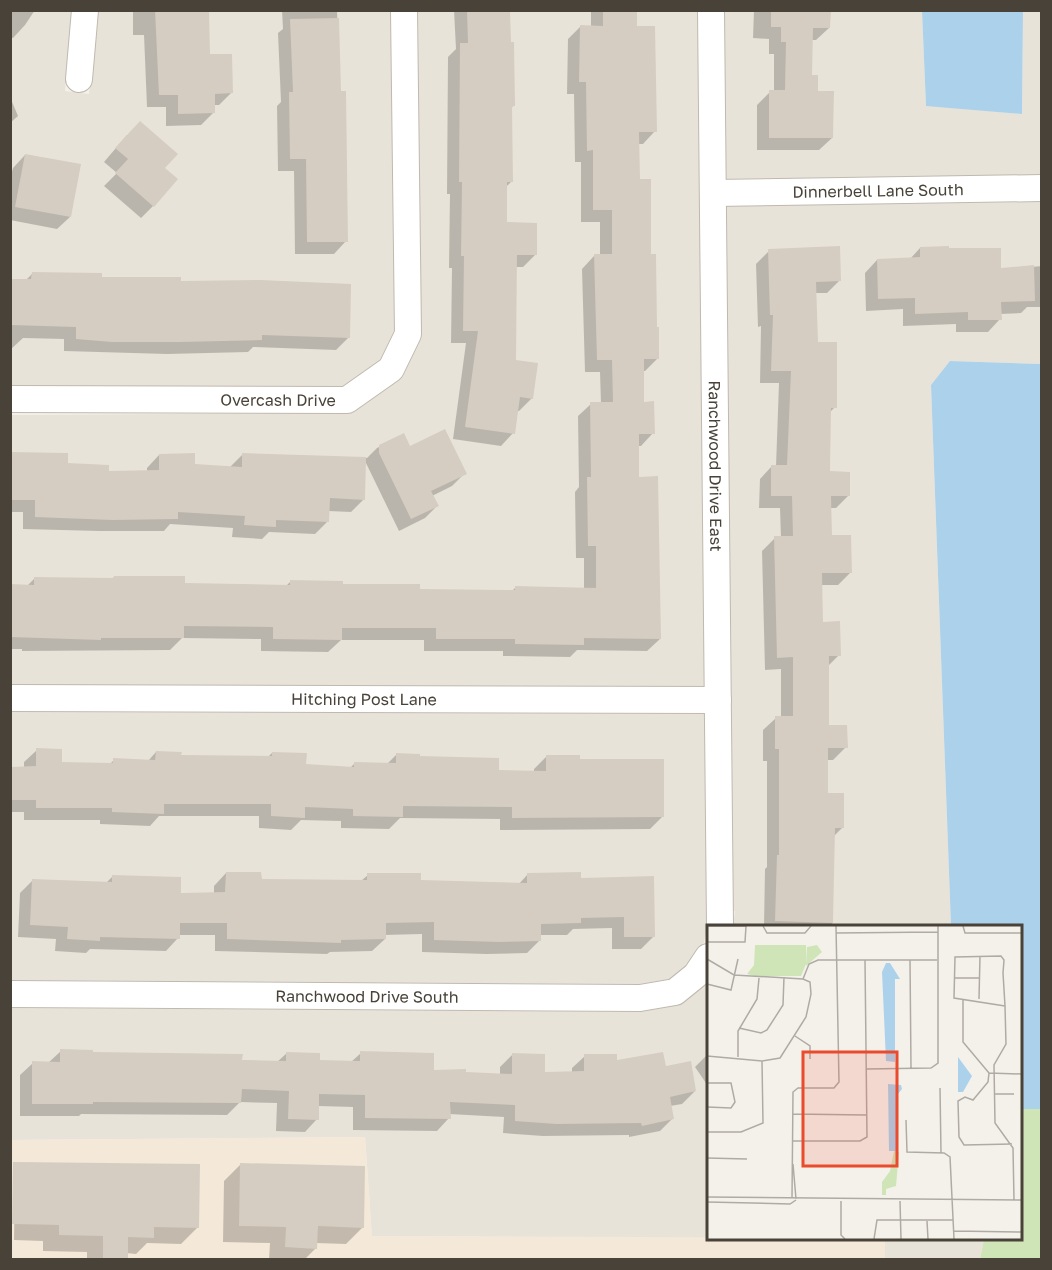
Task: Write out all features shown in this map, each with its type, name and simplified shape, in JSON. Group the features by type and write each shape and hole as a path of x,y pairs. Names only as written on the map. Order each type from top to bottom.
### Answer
{"street":[{"path":"79,79 85,10"},
{"name":"Overcash Drive","path":"10,399 347,400 391,369 408,334 404,10"},
{"name":"Ranchwood Drive East","path":"711,10 720,924"},
{"name":"Dinnerbell Lane South","path":"714,193 1041,188"},
{"name":"Hitching Post Lane","path":"10,698 718,700"},
{"name":"Ranchwood Drive South","path":"10,994 640,998 675,992 696,975 707,958"}],"shaded area":[{"path":"10,11 73,11 65,91 89,94 97,11 392,11 396,331 382,359 344,386 11,388"},
{"path":"416,11 699,11 706,687 11,685 10,415 347,413 354,411 397,380"},
{"path":"723,11 922,11 926,105 1022,114 1023,11 1041,11 1041,175 726,179"},
{"path":"1041,202 1041,364 951,361 931,385 951,925 733,925 735,911 732,911 726,206"},
{"path":"11,712 706,714 709,920 704,942 688,965 670,979 639,984 11,980"},
{"path":"707,980 707,1238 372,1236 372,1238 365,1137 11,1140 10,1008 640,1012 677,1005"},
{"path":"365,1137 372,1236 885,1240 885,1259 11,1259 10,1140"},
{"path":"885,1240 984,1240 980,1259 885,1260"}],"green space":[{"path":"1022,1109 1041,1109 1041,1259 980,1259 984,1240 1022,1240"}],"water":[{"path":"922,11 1023,11 1022,114 926,106"},
{"path":"950,361 1041,364 1041,1109 1022,1109 1022,925 951,925 931,385"}],"building":[{"path":"155,10 209,10 210,54 232,54 233,93 215,94 215,113 178,114 178,95 159,95"},
{"path":"467,10 510,10 511,42 514,42 515,106 512,106 513,182 507,182 507,222 537,223 537,255 517,255 516,360 538,363 533,399 520,397 515,434 465,427 478,331 463,331 464,256 461,256 462,182 459,182 460,43 468,43"},
{"path":"603,10 637,10 637,26 655,26 657,132 639,132 640,179 651,179 651,254 656,254 659,359 644,359 644,402 654,401 655,434 639,434 639,477 658,476 661,639 584,638 584,645 515,644 515,639 436,639 436,628 342,628 342,640 273,639 273,627 184,626 184,638 101,638 101,640 10,637 10,584 34,585 34,577 185,576 185,583 290,585 290,580 343,581 343,584 420,584 420,589 515,590 515,586 596,588 596,546 588,546 587,477 591,477 590,402 613,402 612,360 597,360 594,254 612,254 612,210 593,210 593,150 587,151 586,82 579,82 580,25 603,26"},
{"path":"771,10 831,10 830,28 813,28 812,75 818,75 818,91 834,91 833,138 769,138 769,90 785,90 786,42 781,42 781,27 771,27"},
{"path":"339,18 341,91 346,91 348,242 307,242 306,159 290,159 289,92 293,92 290,19"},
{"path":"140,121 178,154 165,168 178,179 154,207 115,173 128,159 115,148"},
{"path":"25,154 81,164 71,217 15,207"},
{"path":"840,246 841,281 816,282 818,342 837,342 837,408 831,408 830,471 850,472 850,496 831,496 832,535 851,535 852,573 822,573 823,622 840,621 841,656 829,656 829,725 847,725 848,748 828,748 828,793 844,793 844,828 835,828 833,923 775,921 777,855 779,855 779,749 775,749 775,716 793,716 793,657 777,658 774,536 793,536 792,496 771,496 771,465 787,465 791,371 771,371 773,315 770,315 768,249"},
{"path":"949,246 949,248 1001,248 1001,268 1034,265 1035,301 1001,302 1002,320 968,320 968,312 915,314 915,298 878,299 877,259 920,257 920,247"},
{"path":"32,272 102,273 102,277 181,277 181,281 261,280 351,284 350,338 262,335 262,340 112,342 76,339 76,327 10,325 10,279 31,279"},
{"path":"445,429 467,474 431,491 439,506 411,519 379,453 379,445 404,433 410,446"},
{"path":"10,452 68,453 68,463 109,465 109,471 159,470 159,454 195,453 195,464 242,467 242,453 366,457 365,500 330,498 329,522 276,520 276,527 244,525 245,516 178,512 178,519 112,520 35,517 35,500 10,500"},
{"path":"36,748 62,749 62,762 113,763 113,758 155,760 156,751 182,752 181,755 272,756 272,752 307,753 306,764 354,767 354,762 396,763 396,753 420,754 420,756 499,758 499,770 546,771 546,755 580,755 580,759 664,759 664,817 512,818 512,807 403,806 403,817 353,816 353,809 305,807 305,818 271,816 271,804 164,804 164,814 112,812 112,808 36,808 36,800 10,800 10,767 36,766"},
{"path":"226,872 261,872 262,879 367,880 367,873 421,873 421,880 527,883 527,873 581,872 581,878 654,876 655,937 624,937 624,917 581,918 581,923 541,924 541,941 500,942 434,940 434,922 386,923 386,939 341,940 341,943 227,939 227,923 180,923 180,939 100,937 100,941 67,939 68,927 30,925 32,879 112,882 112,875 181,877 181,893 225,892"},
{"path":"60,1049 93,1050 93,1052 243,1054 242,1060 286,1061 286,1052 320,1053 320,1060 360,1061 360,1051 434,1053 434,1070 466,1069 466,1072 512,1074 512,1053 545,1054 545,1072 584,1071 584,1054 617,1054 617,1060 663,1052 666,1066 691,1061 696,1091 670,1097 674,1119 642,1126 641,1123 556,1124 515,1121 515,1105 450,1102 451,1119 365,1118 365,1095 319,1094 319,1120 288,1119 289,1091 242,1089 241,1103 32,1104 32,1061 60,1062"},
{"path":"13,1162 200,1164 199,1228 154,1227 154,1238 128,1237 128,1260 103,1260 103,1236 59,1235 59,1225 12,1224"},
{"path":"240,1163 365,1166 364,1228 318,1226 317,1249 285,1247 286,1227 239,1226"}]}
